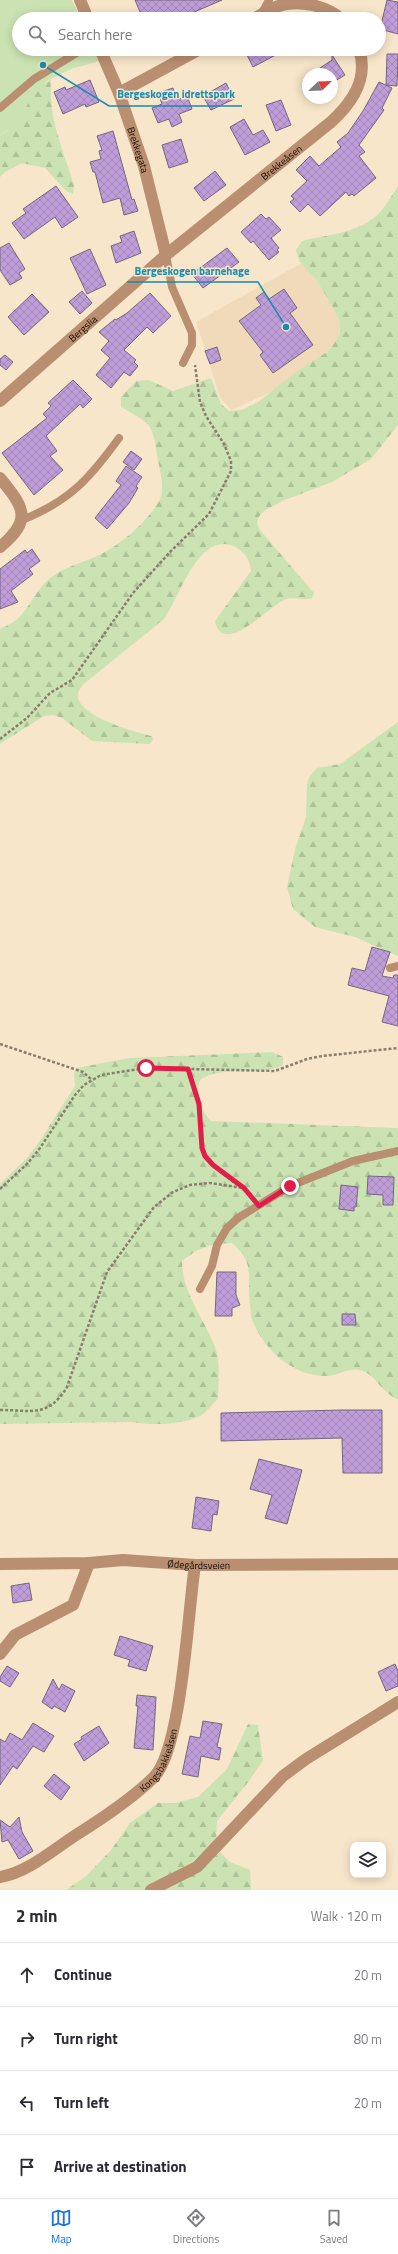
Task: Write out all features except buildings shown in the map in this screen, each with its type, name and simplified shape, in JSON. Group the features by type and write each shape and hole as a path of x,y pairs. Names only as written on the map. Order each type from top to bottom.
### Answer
{"street":[{"path":"80,0 85,12"},
{"path":"267,12 282,4 300,3 330,12"},
{"name":"Brekkegata","path":"103,56 119,93 144,166 166,255"},
{"path":"119,93 187,56"},
{"name":"Brekkeåsen","path":"166,255 332,122 348,107 360,80 361,68 359,56"},
{"name":"Bergslia","path":"0,401 166,255"},
{"path":"0,478 18,504 22,520 15,535 0,547"},
{"name":"Ødegårdsveien","path":"0,1564 89,1563 123,1560 195,1565 398,1564"},
{"path":"0,1654 15,1635 73,1604 89,1563"},
{"name":"Kongsbakkeåsen","path":"0,1876 7,1876 33,1863 106,1815 154,1776 165,1760 174,1727 195,1565"},
{"path":"151,1890 166,1887 197,1868 283,1776 306,1759 398,1702"}],"lane":[{"path":"261,12 269,0"},
{"path":"0,108 34,79 72,56"},
{"path":"166,255 167,269 172,287 192,333 192,344 183,363"},
{"path":"22,520 49,508 84,483 119,438"},
{"path":"200,1289 212,1266 217,1245 227,1228 238,1218 290,1186 353,1162 398,1151"}],"path":[{"path":"0,739 27,718 50,693 72,680 133,593 170,552 209,514 230,471 231,461 224,444 206,416 200,402 192,344"},
{"path":"0,1044 45,1061 77,1070 92,1080"},
{"path":"0,1189 28,1164 75,1095 92,1080 101,1075 146,1068 275,1071 307,1058 338,1053 398,1048"},
{"path":"188,1069 199,1104 202,1148 205,1156 213,1165 244,1188 259,1206"},
{"path":"0,1410 45,1410 52,1406 61,1397 68,1387 107,1272 154,1207 173,1192 190,1185 210,1183 244,1188"}],"shaded area":[{"path":"311,258 366,349 231,410 220,397 196,322"}],"green space":[{"path":"0,0 72,0 78,12 12,12 12,56 97,56 99,61 71,69 45,82 15,126 0,135"},
{"path":"51,80 54,120 74,185 73,194 66,191 45,168 22,163 5,172 0,177 0,135 9,130 16,123 36,91 42,85"},
{"path":"398,186 398,425 371,459 332,482 285,500 267,509 260,515 257,522 259,529 314,593 312,598 291,598 284,600 247,627 227,634 219,631 215,621 251,571 246,557 235,547 222,544 211,548 201,557 192,569 164,619 85,683 78,693 80,702 88,711 115,725 152,736 153,740 149,744 92,741 62,718 53,715 44,716 0,744 0,629 18,619 42,586 55,574 91,559 124,540 149,516 160,499 162,480 152,432 146,422 121,407 121,397 136,381 149,380 173,391 211,378 221,404 229,411 242,410 258,402 296,372 330,350 340,334 340,321 315,278 299,261 296,250 302,241 345,232 365,224 382,210"},
{"path":"398,722 398,956 355,937 315,927 293,909 287,887 295,849 306,817 307,785 309,777 317,768 340,764"},
{"path":"273,1052 283,1057 283,1065 263,1070 220,1073 201,1079 198,1089 200,1101 211,1121 398,1128 398,1399 388,1393 366,1372 356,1369 331,1376 315,1375 292,1367 273,1352 258,1333 252,1320 249,1294 249,1271 245,1258 232,1243 224,1243 211,1245 200,1249 182,1261 183,1273 190,1295 215,1347 218,1359 218,1399 207,1411 200,1416 183,1422 165,1424 130,1422 0,1424 0,1184 26,1159 39,1142 75,1086 74,1073 77,1068 129,1058"},
{"path":"248,1724 258,1725 263,1760 249,1781 217,1821 216,1848 230,1862 250,1870 251,1890 66,1890 86,1876 111,1850 130,1823 158,1803 175,1803 198,1797 227,1769"}],"place":[{"name":"Bergeskogen idrettspark","path":"43,65"},
{"name":"Bergeskogen barnehage","path":"286,327"}],"route":[{"path":"146,1068 188,1069 199,1104 202,1120 202,1148 205,1156 213,1165 244,1188 259,1206 290,1186"}]}
